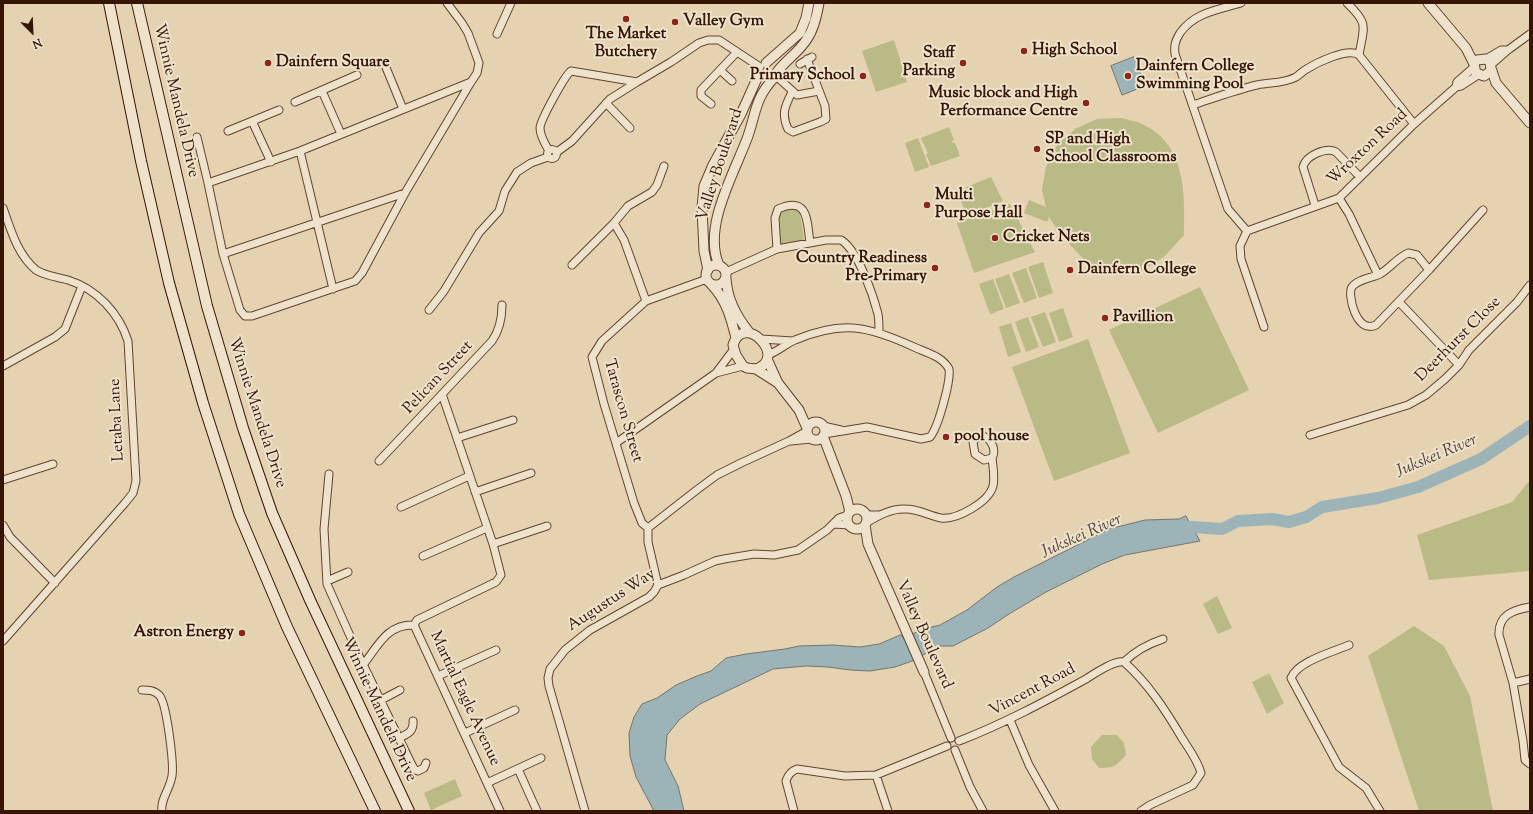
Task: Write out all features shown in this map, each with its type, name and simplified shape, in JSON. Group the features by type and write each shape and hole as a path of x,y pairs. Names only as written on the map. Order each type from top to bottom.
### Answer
{"main road":[{"path":"109,3 141,161 169,283 203,403 239,514 287,627 375,811"},
{"name":"Winnie Mandela Drive","path":"137,3 207,306 244,428 275,520 310,600 409,811"}],"street":[{"path":"197,137 224,254 240,310 245,316 252,316 355,281 358,279 405,193 477,73 479,63 468,33 447,3"},
{"path":"497,34 511,3"},
{"name":"Valley Boulevard","path":"719,265 714,247 718,214 724,193 748,136 760,96 783,65 807,39 809,3"},
{"name":"Valley Boulevard","path":"736,338 731,317 720,294 709,277 704,251 702,208 704,186 713,165 741,114 762,68 794,40 809,24 819,3"},
{"path":"1241,3 1202,15 1192,20 1184,28 1174,44 1175,54 1228,209 1247,231 1240,246 1240,259 1264,327"},
{"path":"1346,3 1360,15 1363,22 1359,55"},
{"path":"1428,3 1466,48 1477,71 1496,83 1530,123"},
{"path":"1488,62 1501,50 1508,50 1530,34"},
{"path":"429,310 444,291 479,234 499,211 505,191 517,172 531,162 572,141 606,103 637,82 699,43 708,40 719,40 762,68 766,80 776,76"},
{"path":"1466,48 1488,62 1496,83"},
{"path":"711,104 701,96 700,92 737,52"},
{"path":"1193,106 1257,85 1287,81 1296,77 1312,66 1344,53 1353,53 1359,55 1414,124"},
{"path":"792,92 784,108 784,121 788,129 793,132 826,119 825,106 809,58 800,64"},
{"path":"1477,71 1477,60 1488,62"},
{"path":"1477,71 1489,73 1488,62"},
{"path":"385,65 403,109"},
{"path":"762,68 774,65 776,76 798,96 819,91"},
{"path":"720,70 732,80"},
{"path":"551,153 541,135 540,123 569,73 574,71 637,82"},
{"name":"Wroxton Road","path":"1247,231 1315,205 1339,198 1414,124 1456,87 1461,86 1477,71"},
{"path":"295,102 357,75"},
{"path":"208,183 300,151 471,82"},
{"path":"322,91 341,134"},
{"path":"606,103 630,128"},
{"path":"228,131 279,110"},
{"path":"741,114 753,120"},
{"path":"252,121 271,162"},
{"path":"1315,205 1303,167 1304,163 1312,156 1332,150 1336,152 1360,177"},
{"path":"300,151 333,289"},
{"path":"572,265 614,223 628,206 652,192 657,185 664,166"},
{"path":"224,254 405,193"},
{"path":"1339,198 1349,214 1378,275"},
{"path":"777,249 775,215 778,209 788,206 800,207 806,213 810,243"},
{"name":"Letaba Lane","path":"3,208 20,252 30,265 38,271 69,280 98,296 115,314 121,323 128,341 136,481 133,493 3,641"},
{"path":"1429,270 1417,255 1408,253 1378,275 1356,284 1351,288 1350,292 1359,322 1366,327 1376,324 1399,302 1429,270 1483,210"},
{"path":"614,223 624,240 646,301"},
{"path":"749,332 738,318 730,302 726,275 722,267 719,265 713,266 709,277 721,283 726,275 777,249 826,240 842,240 852,249 862,270 878,315 879,333"},
{"name":"Tarascon Street","path":"658,585 648,542 648,528 642,523 634,504 602,398 592,357 602,341 646,301 709,277"},
{"name":"Deerhurst Close","path":"1310,435 1413,403 1440,384 1459,365 1469,350 1517,302 1530,285"},
{"path":"3,366 55,337 65,329 82,286"},
{"path":"1399,302 1459,365"},
{"name":"Pelican Street","path":"379,461 496,336 502,305"},
{"path":"648,528 698,488 717,475 789,442 816,432 867,427 921,439 930,437 934,432 949,380 949,369 940,359 879,333 859,328 835,328 810,334 793,341 768,358 765,365 756,369"},
{"path":"743,366 733,345 736,338 749,332 755,334 761,339 778,383 816,432 832,462 846,496 849,513 847,520 852,527"},
{"path":"761,339 793,341"},
{"path":"616,442 716,373 734,348"},
{"path":"716,373 743,366 756,369 778,383"},
{"name":"Martial Eagle Avenue","path":"442,394 493,544 501,573 498,580 417,620 414,626 500,811"},
{"path":"457,438 513,420"},
{"path":"864,518 906,509 943,518 957,516 964,513 983,500 991,490 993,484 992,458"},
{"path":"3,480 53,464"},
{"path":"475,492 531,473"},
{"path":"330,474 324,529 326,581 363,665 415,770 421,770 426,764"},
{"path":"401,507 469,476"},
{"path":"846,496 864,518"},
{"path":"849,513 855,510 864,518"},
{"name":"Augustus Way","path":"585,811 548,678 550,669 565,650 580,636 649,597 658,585 719,560 754,554 774,555 798,550 834,524 839,518 849,513"},
{"path":"834,524 861,529 864,518"},
{"name":"Valley Boulevard","path":"864,518 868,544 951,738"},
{"path":"3,525 14,542 55,583"},
{"path":"493,544 547,526"},
{"name":"Valley Boulevard","path":"852,527 868,544"},
{"path":"423,556 487,528"},
{"path":"326,581 348,572"},
{"path":"1530,607 1518,610 1504,617 1500,622 1499,629 1499,635 1513,683 1525,760 1530,764"},
{"path":"363,665 386,635 392,630 403,625 414,626"},
{"name":"Vincent Road","path":"959,741 1010,720 1121,662 1135,652 1162,639"},
{"path":"1349,645 1307,662 1292,674 1291,678 1339,766 1366,788 1380,811"},
{"path":"438,676 496,650"},
{"path":"1121,662 1153,693 1196,761 1200,774 1193,784 1141,811"},
{"path":"1513,683 1530,679"},
{"path":"142,690 153,691 156,693 162,700 165,710 173,768 170,784 162,802 162,811"},
{"path":"381,700 400,690"},
{"path":"465,733 515,710"},
{"path":"1010,720 1028,765 1054,811"},
{"path":"399,738 411,731 413,728 413,721"},
{"path":"947,746 947,741 951,738 956,738 959,741 959,745 955,750"},
{"path":"947,746 951,750 955,750"},
{"path":"794,811 786,781 787,777 797,769 845,776 876,775 947,746"},
{"path":"955,750 970,787 983,811"},
{"path":"487,783 541,758"},
{"path":"518,769 537,811"},
{"path":"876,775 888,811"}],"green space":[{"path":"894,40 907,82 876,92 862,51"},
{"path":"1121,118 1142,124 1156,133 1167,144 1175,157 1180,171 1183,187 1184,235 1164,257 1134,275 1092,268 1060,234 1049,217 1047,222 1024,213 1029,200 1046,207 1042,190 1046,167 1057,145 1075,129 1097,119"},
{"path":"949,127 954,140 952,141 955,143 960,156 931,166 926,154 928,153 921,138"},
{"path":"918,138 929,167 915,172 905,143"},
{"path":"991,177 1003,201 967,216 957,191"},
{"name":"Cricket Nets","path":"1010,204 1035,252 974,273 957,223"},
{"path":"778,209 799,209 804,241 779,245"},
{"path":"1043,262 1053,293 1039,298 1028,267"},
{"path":"1026,268 1037,298 1024,303 1012,273"},
{"path":"1009,274 1020,303 1006,308 995,279"},
{"path":"993,279 1004,309 990,314 979,284"},
{"path":"1200,287 1249,390 1158,433 1109,330"},
{"path":"1063,308 1073,337 1059,342 1049,313"},
{"path":"1045,312 1056,342 1043,347 1031,317"},
{"path":"1028,317 1039,347 1026,352 1015,322"},
{"path":"1011,323 1021,352 1008,357 999,327"},
{"path":"1088,339 1130,453 1054,481 1012,367"},
{"path":"1530,480 1530,571 1429,580 1417,535 1512,502"},
{"path":"1217,596 1232,628 1218,634 1203,604"},
{"path":"1414,626 1444,646 1470,696 1493,811 1419,811 1368,656"},
{"path":"1269,673 1284,703 1267,714 1252,682 1266,675 1269,679 1267,675"},
{"path":"1102,735 1117,735 1124,743 1126,755 1117,764 1108,768 1099,768 1092,759 1091,747"},
{"path":"455,779 462,796 431,810 424,793"}],"water":[{"name":"Dainfern College Swimming Pool","path":"1134,57 1145,86 1122,95 1111,66"},
{"path":"1186,516 1200,541 1125,555 1102,564 1046,592 988,628 953,646 939,646 921,656 912,634 940,625 967,610 997,587 1014,577 1109,529 1145,520 1179,519"},
{"path":"901,635 918,659 895,667 870,671 806,666 773,669 700,704 680,719 667,735 665,760 678,786 684,811 654,811 636,777 630,756 629,733 634,717 642,704 657,698 676,685 711,671 726,658 799,646 833,645 860,647 879,644"}],"waterway":[{"name":"Jukskei River","path":"1176,526 1222,529 1238,521 1272,519 1289,522 1306,517 1322,507 1378,498 1418,487 1481,459 1530,426"}],"place":[{"name":"The Market Butchery","path":"626,19"},
{"name":"Valley Gym","path":"675,22"},
{"name":"High School","path":"1024,51"},
{"name":"Dainfern Square","path":"268,63"},
{"name":"Staff Parking","path":"963,63"},
{"name":"Primary School","path":"863,76"},
{"name":"Dainfern College Swimming Pool","path":"1128,76"},
{"name":"Music block and High Performance Centre","path":"1086,103"},
{"name":"SP and High School Classrooms","path":"1037,149"},
{"name":"Multi Purpose Hall","path":"927,205"},
{"name":"Cricket Nets","path":"995,238"},
{"name":"Country Readiness Pre-Primary","path":"935,268"},
{"name":"Dainfern College","path":"1070,270"},
{"name":"Pavillion","path":"1105,318"},
{"name":"pool house","path":"946,437"},
{"name":"Astron Energy","path":"242,633"}]}
